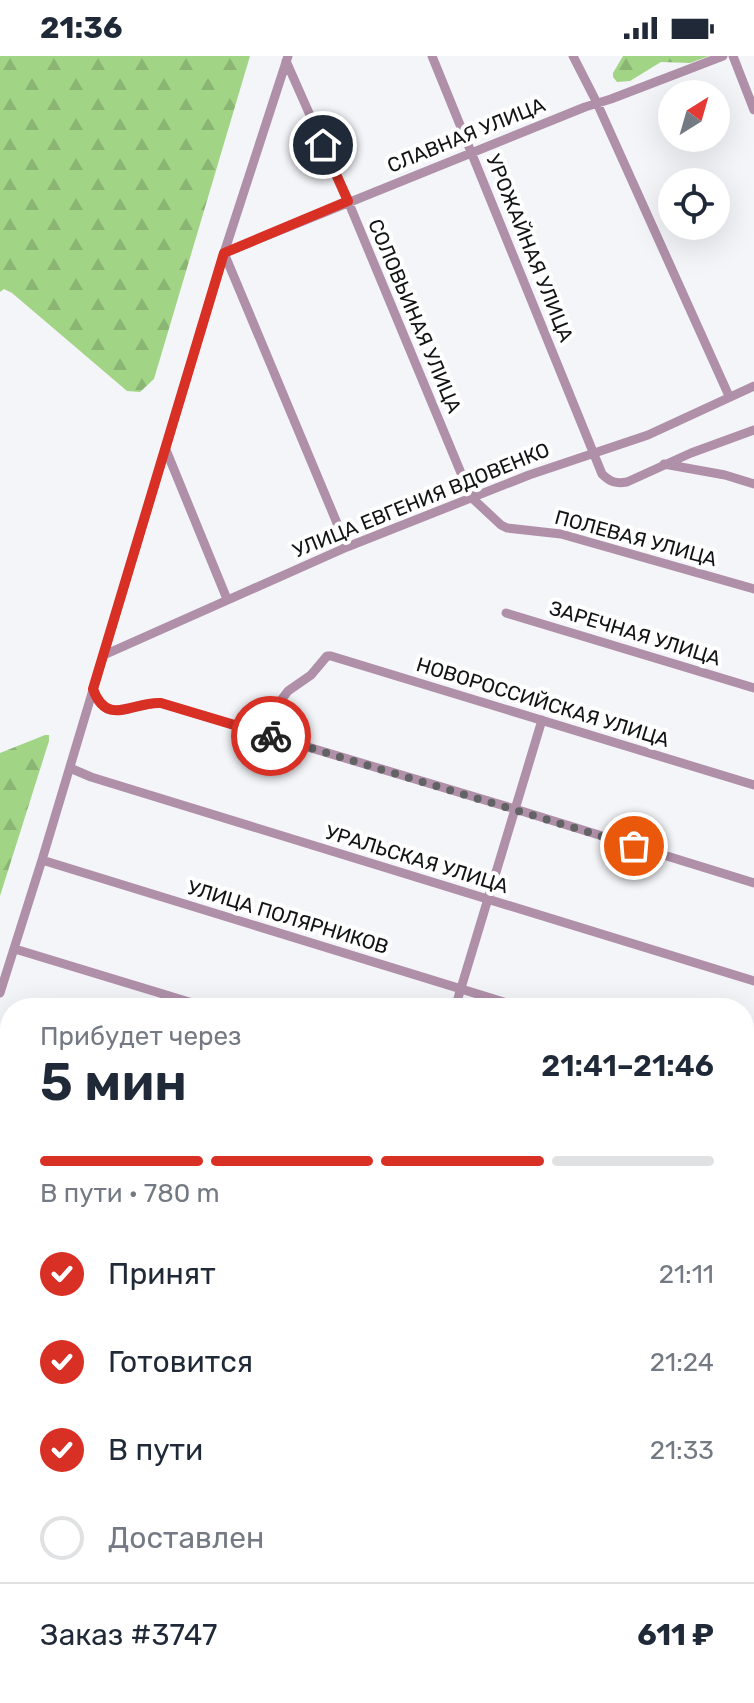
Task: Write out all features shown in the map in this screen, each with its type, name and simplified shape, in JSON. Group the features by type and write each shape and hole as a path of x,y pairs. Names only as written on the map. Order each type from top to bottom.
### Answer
{"street":[{"name":"УРОЖАЙНАЯ УЛИЦА","path":"432,56 602,474 620,483 754,430"},
{"path":"573,56 729,396"},
{"name":"СЛАВНАЯ УЛИЦА","path":"224,253 348,201 723,56"},
{"path":"733,56 754,110"},
{"path":"0,993 224,253 287,59"},
{"name":"СОЛОВЬИНАЯ УЛИЦА","path":"287,59 471,497"},
{"path":"224,253 347,547"},
{"name":"УЛИЦА ЕВГЕНИЯ ВДОВЕНКО","path":"104,655 347,547 471,497 648,435 754,386"},
{"path":"166,450 227,599"},
{"path":"664,464 725,475 754,484"},
{"name":"ПОЛЕВАЯ УЛИЦА","path":"471,497 507,528 561,534 754,589"},
{"name":"ЗАРЕЧНАЯ УЛИЦА","path":"506,613 754,688"},
{"name":"НОВОРОССИЙСКАЯ УЛИЦА","path":"257,732 288,691 311,675 327,656 331,656 754,785"},
{"path":"93,689 101,704 115,710 161,703 754,883"},
{"path":"458,998 542,720"},
{"name":"УРАЛЬСКАЯ УЛИЦА","path":"70,768 754,981"},
{"name":"УЛИЦА ПОЛЯРНИКОВ","path":"42,860 490,998"},
{"path":"15,949 176,998"}],"green space":[{"path":"0,56 250,56 154,379 140,392 127,391 12,293 4,289 0,292"},
{"path":"623,56 709,56 690,63 661,62 630,81 617,82 613,73"},
{"path":"49,735 49,741 0,896 0,753"}],"way so far":[{"path":"271,736 634,846"}],"route":[{"path":"271,736 161,703 122,710 107,708 96,698 93,689 224,253 348,201 323,145"}]}
